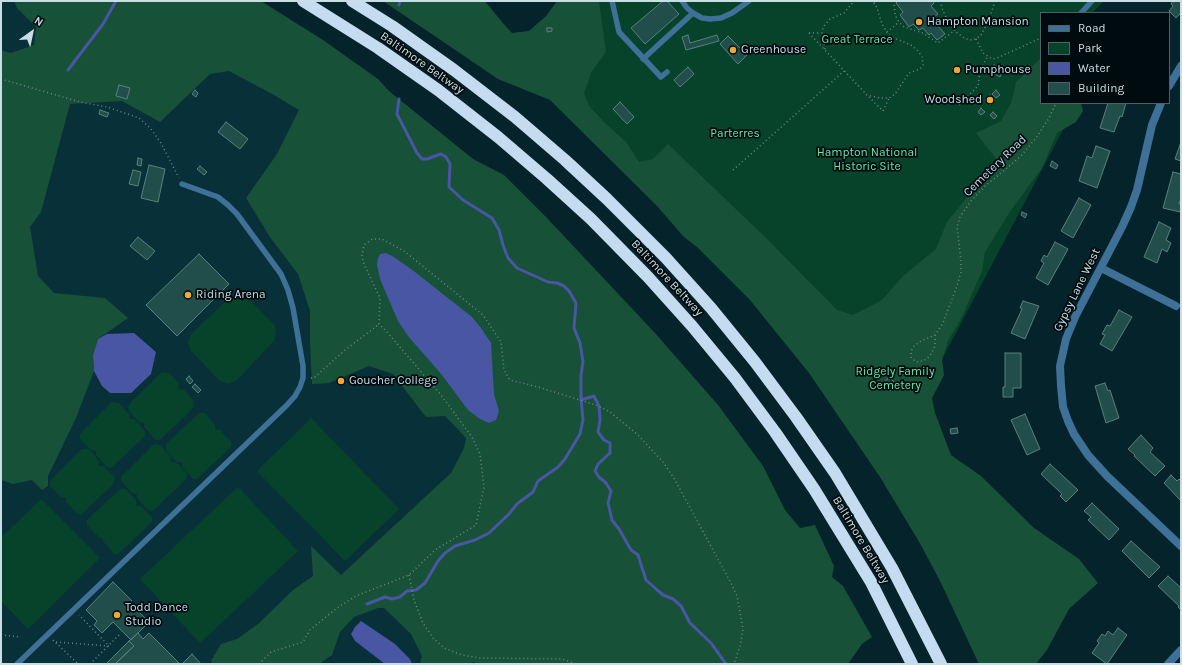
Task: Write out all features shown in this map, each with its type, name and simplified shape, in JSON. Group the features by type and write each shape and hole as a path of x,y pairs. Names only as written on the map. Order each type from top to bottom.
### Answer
{"highway":[{"name":"Baltimore Beltway","path":"303,1 378,48 438,90 498,137 591,219 648,277 726,366 775,432 814,489 860,564 890,619 912,664"},
{"name":"Baltimore Beltway","path":"352,1 392,26 454,70 515,117 607,199 666,258 711,308 755,362 792,411 835,474 892,568 941,664"}],"street":[{"path":"1170,84 1181,66"},
{"name":"Gypsy Lane West","path":"1160,104 1150,134 1135,198 1125,222 1075,317 1064,347 1060,366 1060,376 1063,407 1074,434 1088,455 1107,476 1181,546"},
{"path":"1101,268 1176,306"},
{"path":"1168,664 1181,650"}],"lane":[{"path":"612,1 619,32 661,77 667,72"},
{"path":"682,1 693,13 702,18 710,19 721,18 732,13 749,1"},
{"path":"1082,12 1092,1"},
{"path":"643,59 693,13"},
{"path":"17,664 287,405 295,396 300,387 303,378 303,366 293,308 288,290 281,274 238,214 218,197 182,184"}],"path":[{"path":"826,51 822,33 823,27 830,19 844,13 854,1"},
{"path":"822,33 809,33 883,111 889,98 895,94 906,76 920,69 923,65 922,57 918,51 911,45 894,38 887,32 882,24 873,1"},
{"path":"894,1 895,15 904,27 923,33 938,43 955,30"},
{"path":"940,1 949,23 964,38 970,40 976,39 981,35 989,20 996,1"},
{"path":"887,32 899,22"},
{"path":"976,39 983,53 992,59 1040,38"},
{"path":"959,105 978,86 980,70 988,56"},
{"path":"733,170 844,71"},
{"path":"1,80 80,102 107,107 139,118 151,129 161,143 182,184"},
{"path":"867,95 880,98 889,98"},
{"name":"Cemetery Road","path":"935,335 935,346 932,354 927,359 916,362 911,357 911,352 914,346 935,335 943,323 957,286 961,272 961,261 956,226 960,217 971,201 984,187 1020,157 1036,138 1049,118 1056,104"},
{"path":"259,664 271,652 303,642 310,630 337,608 356,596 409,575 435,550 476,525 484,487 480,454 472,437 441,395 379,324 380,298 364,264 362,256 364,244 372,239 382,239 404,252 483,315 501,342 504,370 510,380 538,386 596,405 610,412 638,435 663,462 675,480 737,596 743,629 740,646 734,664"},
{"path":"303,378 314,378 344,350 379,324"},
{"path":"409,575 416,606 423,623 433,638 444,648 462,655 479,658 562,659 576,664"},
{"path":"74,609 109,646"},
{"path":"48,634 78,664"},
{"path":"90,664 120,634"},
{"path":"1,636 21,637"},
{"path":"56,642 109,646"}],"shaded area":[{"name":"Goucher College","path":"1,1 227,1 848,664 1,664"}],"green space":[{"path":"14,1 261,1 323,40 378,79 389,91 473,159 504,175 546,217 655,333 718,405 763,466 785,510 800,528 815,525 834,566 832,577 843,586 872,637 862,644 848,664 476,664 474,662 465,664 420,664 422,656 411,634 384,608 378,608 354,617 340,632 332,655 319,664 213,664 211,661 221,644 237,639 258,624 293,590 313,576 311,546 341,575 451,473 464,448 466,438 445,416 426,417 393,374 369,366 329,383 312,384 310,311 298,274 270,237 246,198 277,154 299,110 229,71 210,74 160,122 122,101 70,104 41,212 30,227 38,276 54,293 105,298 128,318 98,339 93,355 94,371 76,418 48,476 48,486 42,490 32,480 13,484 1,480 1,50 11,53 34,45 36,27 17,8"},
{"name":"Ridgely Family Cemetery","path":"383,1 485,1 512,33 529,31 546,16 557,1 599,1 606,52 592,71 584,93 589,106 626,142 639,162 653,159 668,144 766,238 837,310 853,315 882,300 903,276 936,249 947,222 997,160 976,133 1001,121 1011,103 1016,82 1040,59 1040,104 1081,104 1083,111 1076,122 1057,133 1042,168 1009,213 985,252 982,271 962,317 948,341 942,360 944,375 932,398 935,413 951,455 981,476 1034,528 1079,559 1098,583 1069,609 1047,650 1036,664 979,664 941,583 921,545 880,477 809,373 750,300 698,248 683,236 657,206 550,100 498,79"},
{"name":"Hampton National Historic Site","path":"574,1 1104,1 1093,12 1040,12 1040,104 1076,104 929,384 903,412 572,104"},
{"path":"233,297 251,301 275,326 276,332 274,341 236,381 227,384 220,381 191,351 188,342 192,333 228,299"},
{"path":"162,372 169,373 179,384 178,389 184,390 194,401 193,408 160,440 156,440 144,427 145,423 140,423 129,411 128,407 131,402"},
{"path":"112,402 119,403 129,414 129,419 134,419 145,431 145,436 111,468 107,467 96,455 96,451 91,450 80,439 80,434"},
{"path":"199,413 205,413 215,425 215,430 220,430 231,442 231,447 197,479 193,479 182,466 182,462 177,462 166,450 166,446 167,443"},
{"path":"311,418 399,509 345,561 257,471"},
{"path":"154,444 160,445 171,457 170,462 176,462 187,473 186,479 152,511 148,510 137,498 137,494 132,493 121,481 121,477"},
{"path":"82,449 89,449 99,461 98,466 104,466 115,478 114,483 81,515 77,514 66,502 66,498 61,497 50,486 50,481"},
{"path":"238,487 298,551 200,643 140,579"},
{"path":"120,489 126,489 136,501 136,506 141,506 152,517 152,522 118,554 114,554 103,541 103,538 99,537 87,525 87,520"},
{"path":"41,499 100,558 28,629 1,601 1,538"}],"water":[{"path":"386,253 415,272 472,317 491,343 494,394 499,411 496,420 489,423 480,419 468,410 442,375 408,336 398,321 380,279 377,265 380,254"},
{"path":"134,333 156,352 151,374 131,393 110,393 102,386 94,371 93,355 98,339 107,334"},
{"path":"361,621 395,644 410,659 412,664 385,664 355,641 351,634"}],"building":[{"path":"663,1 667,1 679,14 645,44 631,28"},
{"name":"Hampton Mansion","path":"898,1 933,1 934,3 931,6 938,14 932,19 945,34 937,40 931,33 929,35 923,28 919,30 913,24 909,27 900,15 903,12 896,3"},
{"path":"1173,1 1181,1 1181,13 1176,18 1169,11 1173,6 1171,4"},
{"path":"547,28 552,28 552,31 547,32"},
{"name":"Greenhouse","path":"688,35 690,43 717,35 719,41 686,50 682,37"},
{"name":"Greenhouse","path":"728,36 747,55 738,64 720,44"},
{"path":"994,65 1003,70 1000,77 991,72"},
{"name":"Pumphouse","path":"955,66 961,71 958,74 952,69"},
{"path":"688,67 694,74 680,87 674,80"},
{"path":"119,85 130,88 127,99 116,96"},
{"path":"195,90 198,93 196,97 192,94"},
{"path":"996,90 1000,95 996,98 992,94"},
{"name":"Woodshed","path":"990,95 995,100 990,105 985,100"},
{"path":"620,102 634,117 627,124 613,109"},
{"path":"1108,104 1126,104 1122,117 1120,116 1114,132 1100,128"},
{"path":"981,108 985,112 981,115 978,112"},
{"path":"100,110 109,113 107,117 99,114"},
{"path":"993,112 997,116 994,119 990,115"},
{"path":"226,122 248,139 240,149 218,132"},
{"path":"1181,142 1181,161 1175,159"},
{"path":"1096,146 1110,151 1097,188 1079,181 1087,156 1092,158"},
{"path":"138,158 142,159 141,166 137,165"},
{"path":"1052,161 1058,165 1056,169 1050,166"},
{"path":"149,165 165,169 158,202 141,198"},
{"path":"200,166 207,172 204,175 197,169"},
{"path":"133,170 141,172 138,186 129,184"},
{"path":"1173,172 1181,174 1181,198 1179,204 1181,204 1180,212 1163,208"},
{"path":"1079,198 1091,205 1073,238 1061,231"},
{"path":"1022,212 1027,214 1025,218 1021,215"},
{"path":"1159,222 1171,228 1166,240 1171,243 1167,252 1162,249 1157,263 1144,257"},
{"path":"138,237 155,251 147,260 130,246"},
{"path":"1055,242 1068,249 1048,285 1036,278 1044,263 1041,261 1044,255 1047,257"},
{"name":"Riding Arena","path":"199,254 229,284 177,336 146,305"},
{"path":"1023,301 1039,306 1025,339 1011,333 1022,309 1020,308"},
{"path":"1119,310 1132,317 1112,351 1100,344 1105,335 1102,334 1107,325 1110,326"},
{"path":"1005,353 1021,353 1021,388 1013,388 1013,397 1003,397 1003,387 1005,387"},
{"path":"189,376 193,381 190,384 186,379"},
{"path":"889,377 896,384 890,391 883,384"},
{"path":"1105,383 1108,391 1110,390 1119,418 1106,423 1095,386"},
{"path":"195,384 201,390 198,393 192,387"},
{"path":"1025,414 1040,449 1027,455 1011,420"},
{"path":"957,428 958,433 951,434 950,429"},
{"path":"1141,435 1153,448 1150,452 1165,466 1155,476 1128,449"},
{"path":"1050,464 1078,490 1066,502 1060,496 1062,494 1041,474"},
{"path":"1171,475 1177,481 1179,479 1181,481 1181,501 1164,483"},
{"path":"1092,503 1119,529 1109,540 1088,520 1091,517 1084,511"},
{"path":"1131,541 1160,567 1149,578 1122,551"},
{"path":"1168,576 1181,588 1181,610 1178,607 1179,606 1158,586"},
{"name":"Todd Dance Studio","path":"113,582 132,601 130,603 149,622 131,640 113,622 102,633 94,625 97,621 86,610"},
{"path":"1118,628 1127,635 1107,664 1092,653 1099,643 1097,641 1102,634 1105,636 1108,631 1113,635"},
{"path":"138,633 143,639 149,633 180,664 115,664 134,646 129,641"},
{"path":"129,641 134,646 115,664 106,664"},
{"path":"192,654 201,664 182,664"}],"waterway":[{"path":"68,70 103,24 116,1"},
{"path":"399,5 400,1"},
{"path":"399,99 397,114 417,153 422,159 427,159 441,154 446,157 450,164 449,187 463,200 492,218 499,230 508,258 517,268 548,282 557,283 564,286 569,291 576,303 574,328 580,343 583,362 581,375 581,400 594,396 599,406 600,420 598,432 604,440 610,443 610,453 598,464 595,471 611,491 608,503 612,520 631,550 638,555 646,580 663,595 673,599 681,606 690,623 711,643 726,664"},
{"path":"367,604 385,597 392,599 400,597 407,591 416,590 425,583 438,561 445,553 455,546 475,540 489,533 517,504 533,492 538,481 558,467 565,459 580,434 583,420 581,398"}],"place":[{"name":"Hampton Mansion","path":"919,22"},
{"name":"Greenhouse","path":"733,50"},
{"name":"Pumphouse","path":"957,70"},
{"name":"Woodshed","path":"990,100"},
{"name":"Riding Arena","path":"188,295"},
{"name":"Goucher College","path":"341,381"},
{"name":"Todd Dance Studio","path":"117,615"}],"park label":[{"name":"Great Terrace","path":"857,40"},
{"name":"Parterres","path":"735,134"}]}
